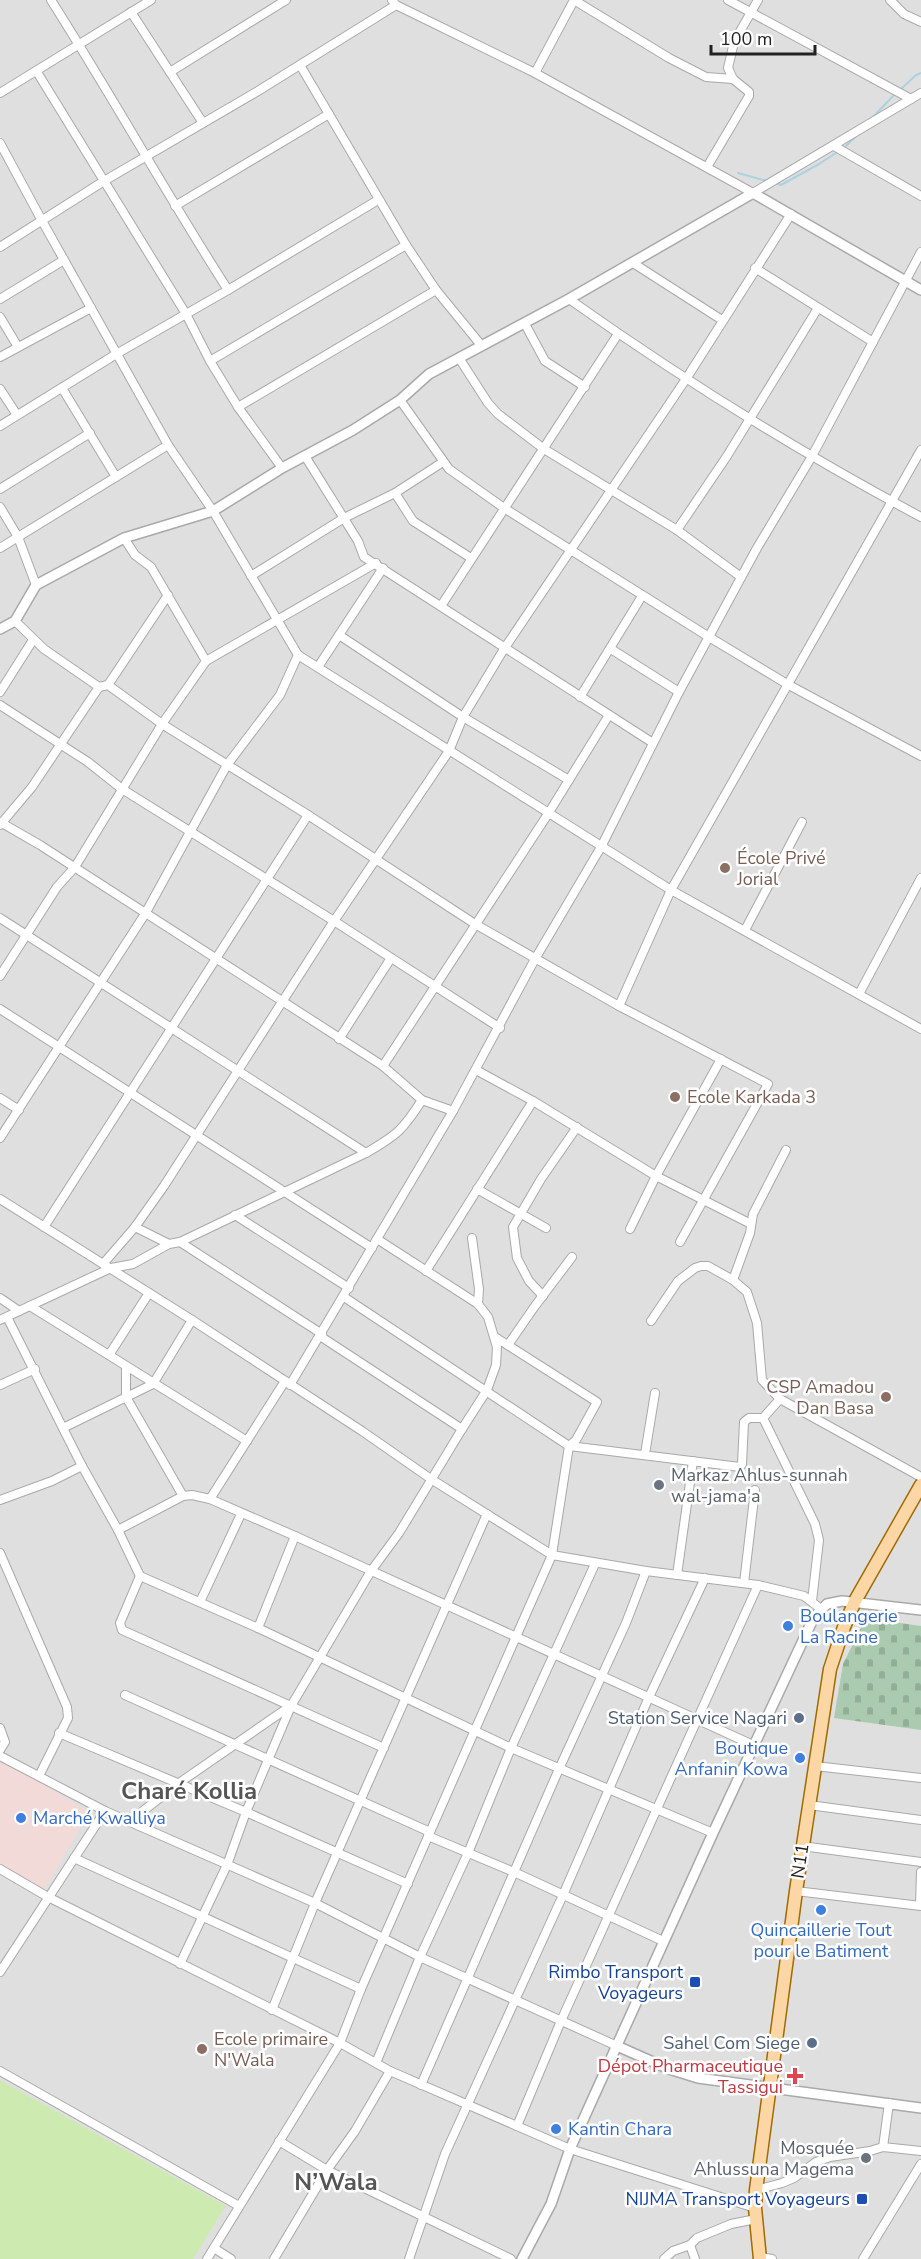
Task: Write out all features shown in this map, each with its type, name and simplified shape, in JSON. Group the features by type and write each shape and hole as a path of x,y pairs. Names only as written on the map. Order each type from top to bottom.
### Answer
{"main road":[{"name":"N11","path":"764,2258 755,2213 756,2190 795,1891 830,1669 855,1601 921,1485"}],"street":[{"path":"51,0 228,290"},
{"path":"0,93 151,0"},
{"path":"170,72 286,0"},
{"path":"535,73 574,0 669,58 706,77 733,79"},
{"path":"728,0 911,99"},
{"path":"707,167 749,96 749,92 733,79 728,68 734,42 758,0"},
{"path":"890,0 904,14 921,22"},
{"path":"0,247 104,180 148,157 300,65 394,2 535,73 707,167 921,291"},
{"path":"131,12 203,123"},
{"path":"300,65 406,245 436,290 481,345"},
{"path":"37,72 186,314 210,362 238,407 282,468"},
{"path":"0,630 15,621 36,585 124,538 213,511 400,400 429,374 569,299 834,147 921,93"},
{"path":"175,206 329,114"},
{"path":"0,143 168,445 213,511 298,655 672,890 921,1029"},
{"path":"834,147 921,196"},
{"path":"0,426 118,353 378,200"},
{"path":"103,1264 135,1227 197,1135 334,921 448,751 463,717 504,649 572,552 686,380 790,214"},
{"path":"210,362 406,245"},
{"path":"210,1499 247,1441 321,1335 453,1111 500,1028 535,959 601,847 679,692 741,577 811,458 921,252"},
{"path":"0,298 64,260"},
{"path":"633,262 722,320"},
{"path":"755,268 873,342"},
{"path":"238,407 436,290"},
{"path":"569,299 686,380 811,458 921,517"},
{"path":"0,357 91,308"},
{"path":"677,530 818,308"},
{"path":"0,317 18,347"},
{"path":"525,324 545,361 585,387"},
{"path":"441,606 618,334"},
{"path":"459,358 492,408 544,449 677,530 741,577"},
{"path":"62,388 116,477"},
{"path":"0,389 17,416"},
{"path":"400,400 443,462 456,475 504,508 642,596 787,684 921,756"},
{"path":"0,489 90,433"},
{"path":"0,548 168,445"},
{"path":"619,1006 672,890 921,450"},
{"path":"305,456 358,541 364,557 653,743"},
{"path":"251,576 344,518 395,493 443,462"},
{"path":"395,493 413,521 471,558"},
{"path":"0,507 18,537 36,585"},
{"path":"124,538 135,555 151,567 206,661"},
{"path":"0,976 57,887 75,867 162,724 206,661 276,619 379,566"},
{"path":"318,667 379,566"},
{"path":"168,595 108,685 99,687 32,787 0,823 75,867 383,1066 422,1100 453,1111"},
{"path":"580,697 642,596"},
{"path":"15,621 33,640 99,687"},
{"path":"339,635 463,717 569,780"},
{"path":"0,692 33,640"},
{"path":"611,649 679,692"},
{"path":"0,1138 145,914 227,765 280,695 298,655"},
{"path":"108,685 162,724 308,815 475,924 619,1006 768,1084 680,1242"},
{"path":"0,705 60,744 122,789 500,1028"},
{"path":"383,1066 548,814 609,715"},
{"path":"44,1227 308,815"},
{"path":"745,930 802,822"},
{"path":"859,994 921,878"},
{"path":"0,918 366,1153"},
{"path":"339,1039 391,958"},
{"path":"0,1009 372,1248"},
{"path":"630,1229 656,1176 721,1059"},
{"path":"476,1070 534,1101 656,1176 751,1224"},
{"path":"0,1098 20,1110"},
{"path":"422,1100 406,1125 393,1138 366,1153 180,1242 169,1244 133,1264 111,1268 4,1318 35,1369 82,1466 118,1530 140,1576 258,1628 511,1748 611,1788 713,1833"},
{"path":"426,1271 534,1101"},
{"path":"543,1296 530,1281 517,1258 513,1227 520,1212 577,1127"},
{"path":"733,1280 750,1233 753,1214 786,1150"},
{"path":"477,1189 546,1228"},
{"path":"0,1199 192,1320 431,1479 552,1556 595,1564 759,1585 791,1592 812,1601 821,1608"},
{"path":"234,1215 349,1288"},
{"path":"135,1227 169,1244"},
{"path":"472,1238 479,1289 478,1305"},
{"path":"180,1964 227,1865 246,1812 291,1706 371,1571 399,1533 487,1390 496,1365 495,1336 488,1317 478,1305 377,1239"},
{"path":"180,1242 462,1429"},
{"path":"508,1345 572,1257"},
{"path":"651,1321 678,1281 694,1268 708,1266 733,1280 747,1292 757,1323 762,1380 780,1399 921,1477"},
{"path":"109,1355 149,1293"},
{"path":"344,1297 569,1446 740,1467 744,1422 749,1418 764,1418 780,1399"},
{"path":"0,1298 19,1311"},
{"path":"30,1306 247,1441"},
{"path":"63,1428 153,1384 192,1320"},
{"path":"207,2259 340,2043 361,1989 552,1556 569,1446 576,1440 597,1402 495,1336"},
{"path":"126,1367 126,1397 183,1496"},
{"path":"0,1385 35,1369"},
{"path":"645,1454 656,1393"},
{"path":"764,1418 815,1524 819,1540 812,1601"},
{"path":"678,1575 693,1461"},
{"path":"0,1500 52,1481 82,1466"},
{"path":"744,1583 755,1490"},
{"path":"118,1530 183,1496 192,1495 210,1499 753,1745"},
{"path":"200,1602 241,1514"},
{"path":"272,2010 315,1904 487,1514"},
{"path":"258,1628 295,1536"},
{"path":"0,1553 68,1707 68,1718 39,1776"},
{"path":"376,2063 420,1957 468,1853 511,1748 595,1564"},
{"path":"421,2085 559,1768 626,1623 646,1571"},
{"path":"140,1576 120,1623 122,1630 384,1748"},
{"path":"409,2259 422,2215 445,2154 611,1788 649,1697 705,1578"},
{"path":"517,2126 656,1808 759,1585"},
{"path":"522,2259 551,2205 570,2149 663,1941 811,1623 821,1608 834,1602 855,1601 921,1610"},
{"path":"125,1695 663,1941"},
{"path":"130,1821 179,1783 291,1706"},
{"path":"0,1728 5,1742 0,1750"},
{"path":"59,1733 408,1884"},
{"path":"0,1756 105,1811 315,1904 467,1979 669,2069 698,2078 921,2108"},
{"path":"814,1766 921,1778"},
{"path":"809,1805 921,1820"},
{"path":"0,1972 105,1811"},
{"path":"802,1846 921,1862"},
{"path":"74,1858 361,1989"},
{"path":"0,1869 48,1897 340,2043 390,2071 570,2149 755,2213"},
{"path":"795,1891 920,1906 921,1872"},
{"path":"0,1952 9,1958"},
{"path":"0,2071 239,2206"},
{"path":"274,2259 390,2071"},
{"path":"883,2146 889,2103"},
{"path":"279,2141 327,2170 511,2259"},
{"path":"756,2190 794,2178 816,2162 830,2157 870,2151 883,2146 921,2151"},
{"path":"863,2259 921,2164"},
{"path":"663,2259 673,2251 690,2245 697,2238 755,2213"},
{"path":"690,2245 695,2259"},
{"path":"214,2248 231,2259"}],"shaded area":[{"path":"0,0 921,0 921,2259 0,2259"},
{"path":"0,1759 89,1812 44,1890 0,1865"}],"green space":[{"path":"866,1618 921,1626 921,1730 834,1718 843,1664"},
{"path":"0,2080 226,2206 193,2259 0,2259"}],"waterway":[{"path":"900,90 921,73"},
{"path":"870,120 896,93"},
{"path":"844,148 857,135"},
{"path":"776,183 781,185 839,151"},
{"path":"738,173 767,181"}],"place":[{"name":"École Privé Jorial","path":"725,868"},
{"name":"Ecole Karkada 3","path":"675,1097"},
{"name":"CSP Amadou Dan Basa","path":"886,1397"},
{"name":"Markaz Ahlus-sunnah wal-jama'a","path":"659,1485"},
{"name":"Boulangerie La Racine","path":"788,1626"},
{"name":"Station Service Nagari","path":"799,1718"},
{"name":"Boutique Anfanin Kowa","path":"800,1758"},
{"name":"Marché Kwalliya","path":"21,1818"},
{"name":"Quincaillerie Tout pour le Batiment","path":"821,1910"},
{"name":"Rimbo Transport Voyageurs","path":"695,1982"},
{"name":"Sahel Com Siege","path":"812,2043"},
{"name":"Ecole primaire N'Wala","path":"202,2049"},
{"name":"Dépot Pharmaceutique Tassigui","path":"795,2076"},
{"name":"Kantin Chara","path":"556,2129"},
{"name":"Mosquée Ahlussuna Magema","path":"866,2158"},
{"name":"NIJMA Transport Voyageurs","path":"862,2199"}],"district":[{"name":"Charé Kollia","path":"189,1791"},
{"name":"N’Wala","path":"336,2182"}]}
